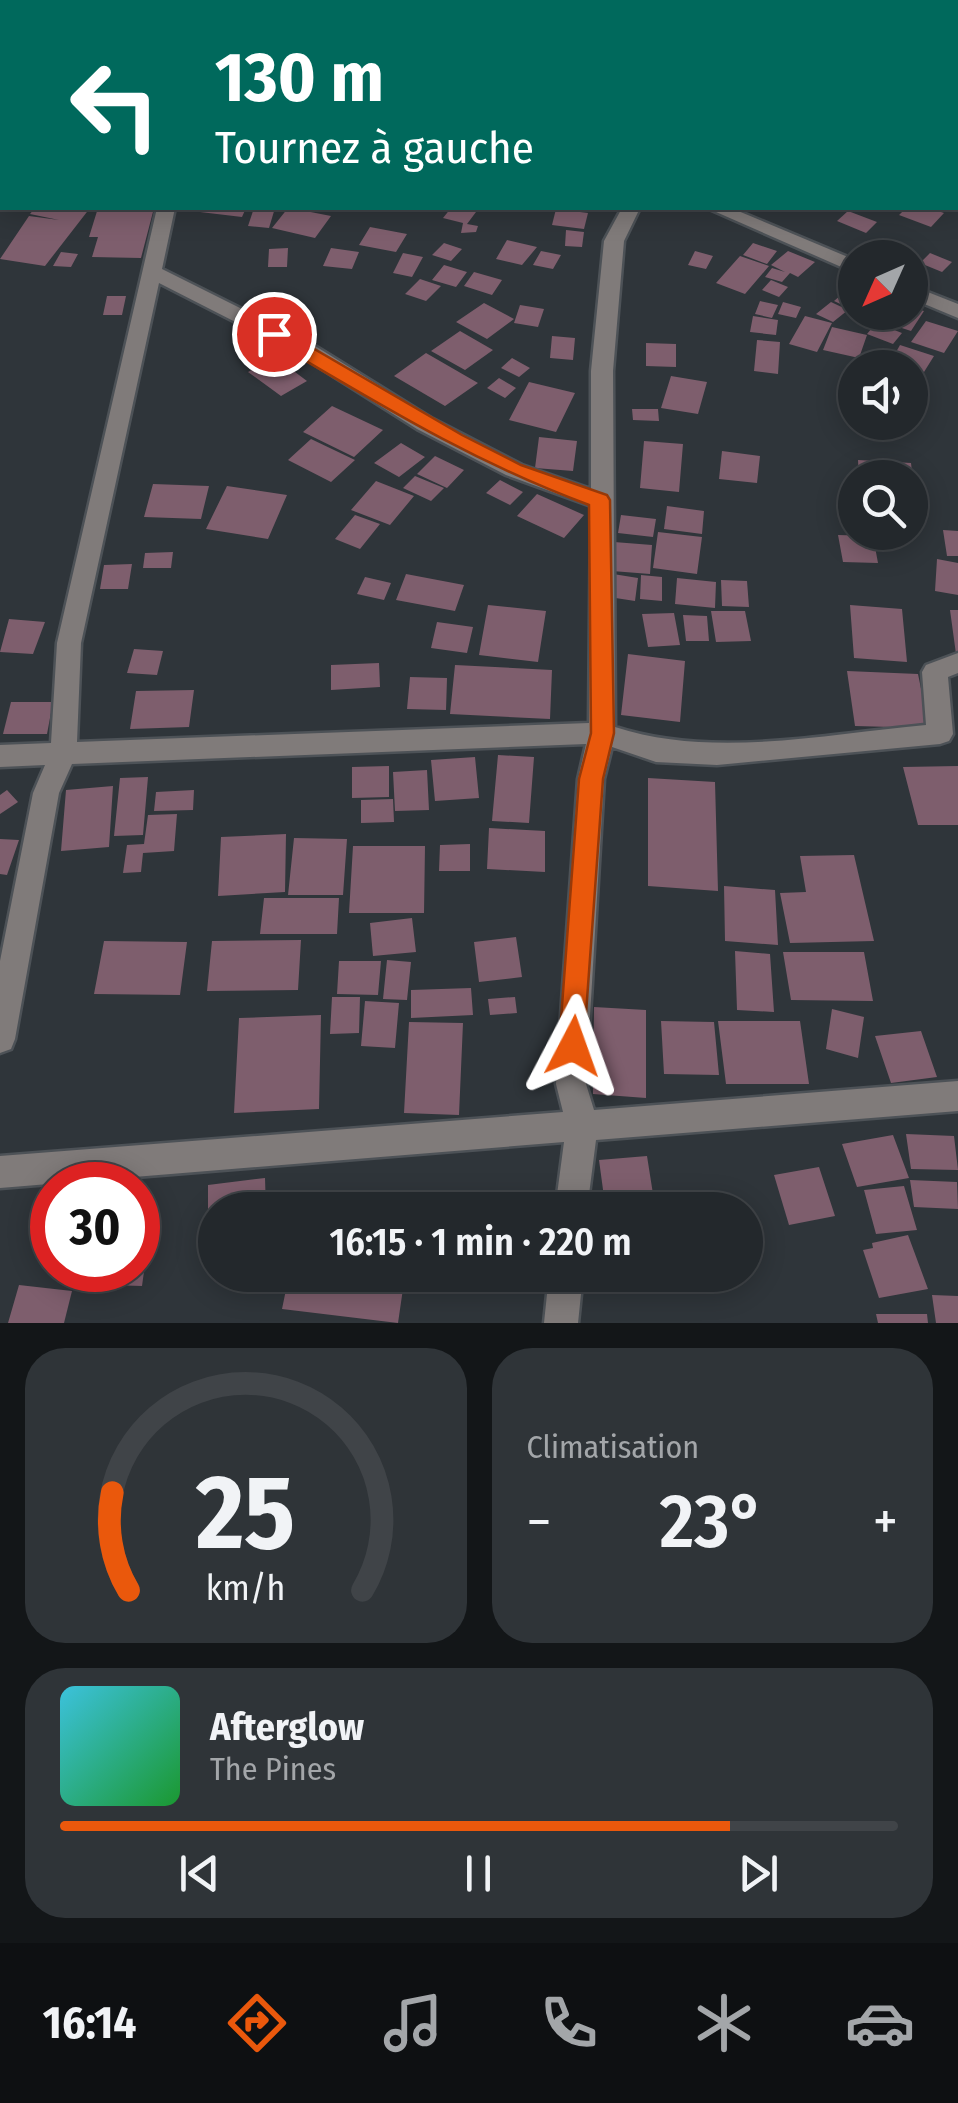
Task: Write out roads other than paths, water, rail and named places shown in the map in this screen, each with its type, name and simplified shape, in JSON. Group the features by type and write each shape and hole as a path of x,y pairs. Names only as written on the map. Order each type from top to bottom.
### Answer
{"street":[{"path":"0,1039 46,793 64,750 69,643 165,210"},
{"path":"573,1192 582,1124 571,1084 591,779 602,733 602,371 614,241 630,210"},
{"path":"721,210 838,260"},
{"path":"150,271 304,349 443,434 514,470 600,500"},
{"path":"928,299 958,312"},
{"path":"0,756 64,750 602,733 656,750 716,754 940,734 935,672 958,663"},
{"path":"0,1172 958,1096"},
{"path":"562,1323 565,1292"}]}
